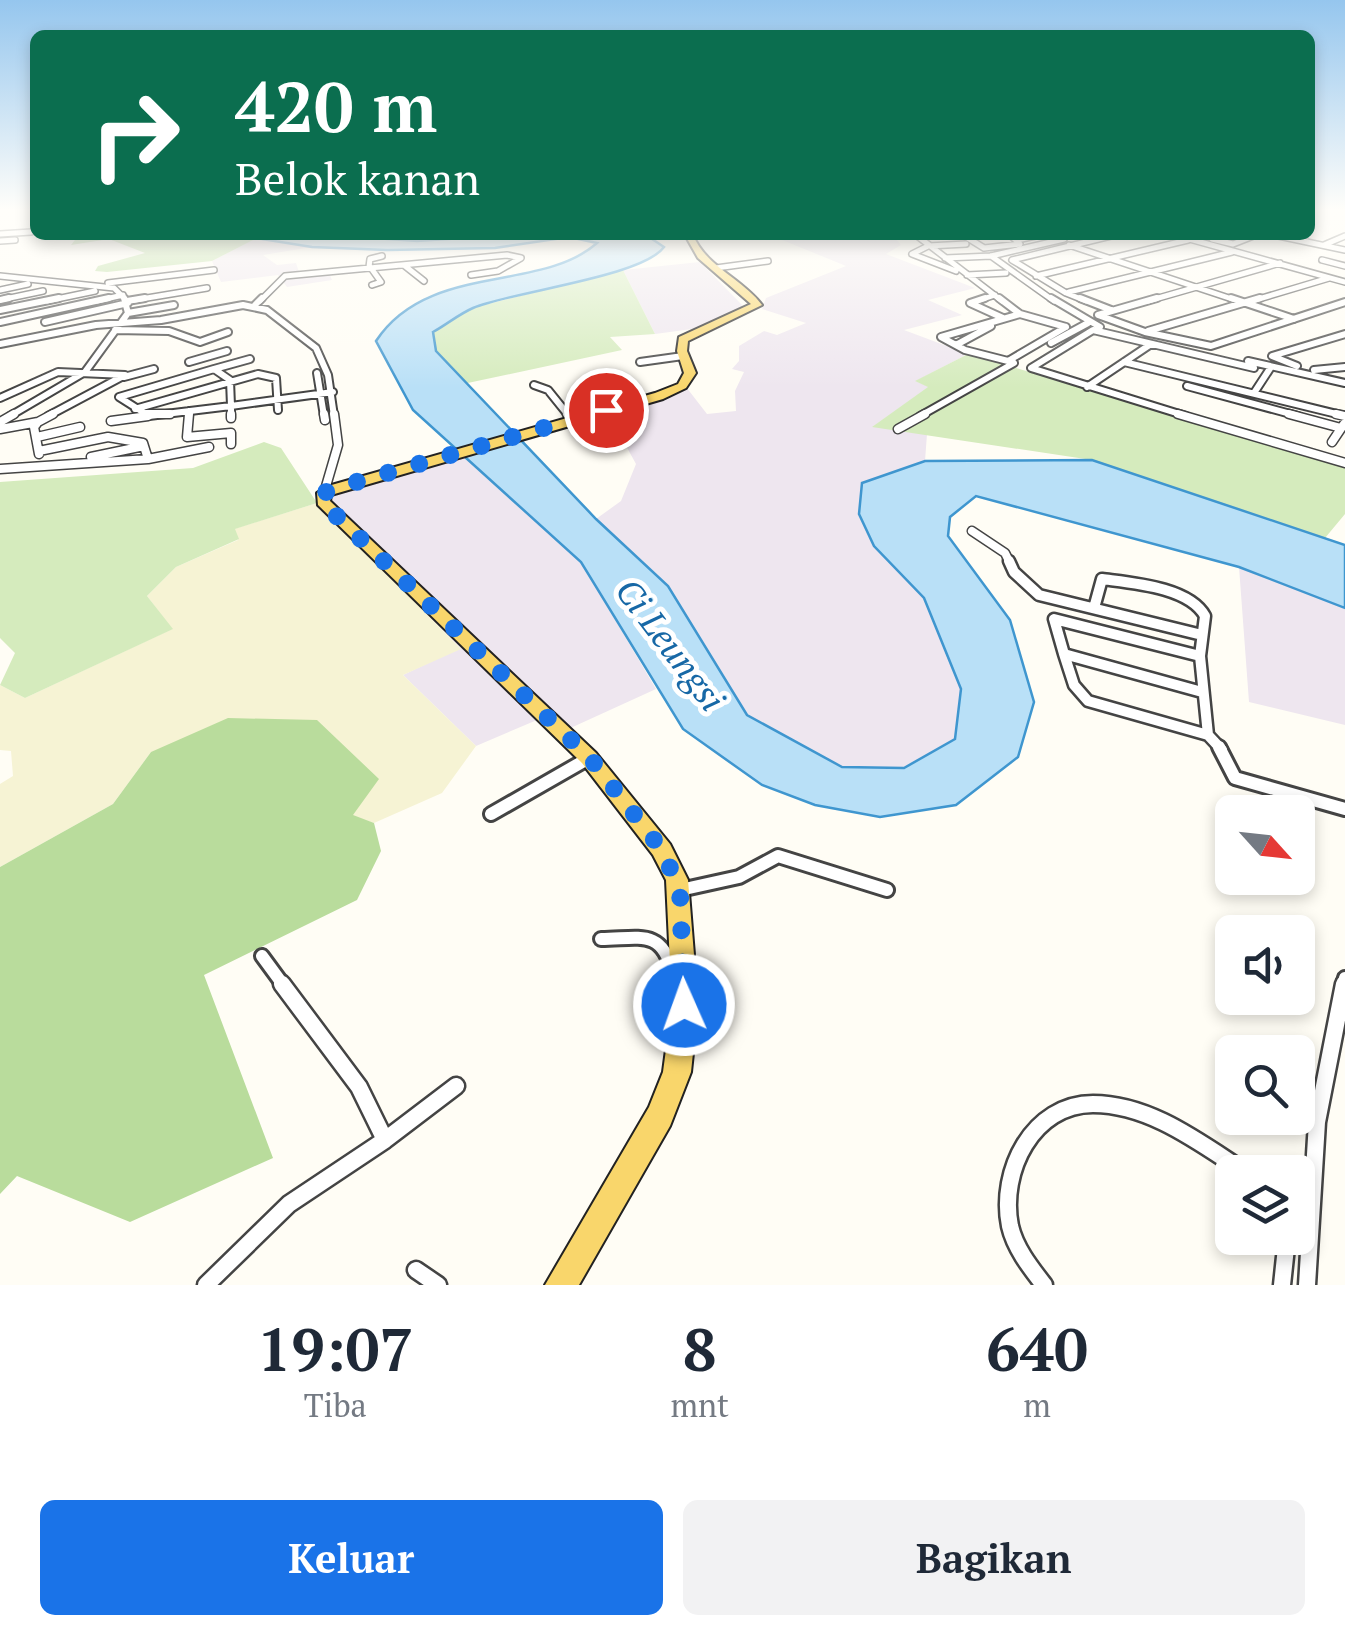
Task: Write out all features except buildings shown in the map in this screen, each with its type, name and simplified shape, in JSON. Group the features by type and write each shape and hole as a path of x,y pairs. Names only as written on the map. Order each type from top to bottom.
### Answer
{"main road":[{"path":"561,1285 660,1116 678,1072 684,981 680,890 672,864 603,774 322,502 324,493 672,392 690,376 681,345 688,335 756,305 716,268"}],"street":[{"path":"0,343 95,332 122,322 255,305 285,276 370,268 381,282 372,285"},
{"path":"407,268 424,281"},
{"path":"472,275 503,268"},
{"path":"947,268 965,275 1006,273"},
{"path":"957,268 1020,314 1066,326"},
{"path":"1000,268 1071,320 1008,361 941,337 1020,314"},
{"path":"1003,268 1088,323 1345,386"},
{"path":"1025,268 1066,293 1112,310"},
{"path":"1036,276 1069,268"},
{"path":"1139,268 1295,319"},
{"path":"1066,293 1168,268"},
{"path":"1263,268 1098,316 1144,332 1211,346 1345,302"},
{"path":"1296,268 1345,282"},
{"path":"87,286 214,270"},
{"path":"1144,332 1329,278"},
{"path":"1,421 85,372 127,314 126,300 114,288 32,282 2,285"},
{"path":"2,285 32,282 53,299"},
{"path":"14,339 0,321 207,288"},
{"path":"0,300 43,290"},
{"path":"0,310 95,291"},
{"path":"995,296 970,303 1003,320"},
{"path":"45,322 126,300"},
{"path":"1060,305 1084,300"},
{"path":"0,343 174,305"},
{"path":"255,305 316,348 332,392 338,445 324,493"},
{"path":"36,314 54,330"},
{"path":"956,345 1003,320"},
{"path":"898,429 1088,323"},
{"path":"115,330 170,332 200,342 228,332"},
{"path":"1254,368 1092,330 1031,368 1345,463"},
{"path":"95,332 104,347"},
{"path":"1344,335 1272,356 1312,370 1332,371 1345,366"},
{"path":"1087,387 1151,344"},
{"path":"204,372 188,362 227,351"},
{"path":"640,362 683,356"},
{"path":"250,359 119,397 141,414 332,392"},
{"path":"1124,362 1344,422"},
{"path":"1254,393 1271,366"},
{"path":"40,464 34,428 38,422 124,376 154,369"},
{"path":"214,369 230,382 230,418"},
{"path":"0,398 52,373 124,376"},
{"path":"316,373 324,420"},
{"path":"111,421 258,374 273,376 278,410"},
{"path":"1292,377 1345,386"},
{"path":"1189,382 1254,393 1344,422"},
{"path":"1176,396 1189,382"},
{"path":"534,385 548,390 572,420"},
{"path":"189,411 188,437 195,440 230,433 231,444"},
{"path":"141,414 140,442 148,460"},
{"path":"1,421 38,422"},
{"path":"1332,442 1344,422"},
{"path":"37,437 80,428"},
{"path":"40,451 108,437 140,442"},
{"path":"67,462 140,442"},
{"path":"0,469 148,460 184,449 209,448"},
{"path":"972,531 1005,554 1014,572 1031,590 1202,635"},
{"path":"1094,608 1104,579 1185,598 1202,608 1205,616 1200,656 1208,734"},
{"path":"1200,656 1054,619 1074,685 1088,701 1208,734 1225,753 1235,778 1345,809"},
{"path":"1064,654 1202,692"},
{"path":"491,814 603,774"},
{"path":"680,890 739,877 758,870 771,859 785,856 887,890"},
{"path":"601,940 655,939 666,949 673,973 684,981"},
{"path":"262,956 359,1087 386,1140"},
{"path":"1307,1285 1318,1122 1345,978"},
{"path":"206,1285 286,1206 336,1166 386,1140 456,1086"},
{"path":"1044,1285 1029,1266 1008,1220 1016,1159 1024,1140 1046,1118 1093,1104 1148,1114 1217,1155"},
{"path":"1282,1285 1285,1255"},
{"path":"416,1270 438,1285"}],"shaded area":[{"path":"215,268 298,268 299,272 327,268 332,280 287,287 278,275 221,282"},
{"path":"706,268 742,305 738,313 692,329 655,334 623,270"},
{"path":"841,268 923,268 975,288 928,300 962,315 904,330 968,354 916,381 929,387 874,426 927,434 925,461 863,483 875,546 924,598 961,689 955,739 904,768 842,767 747,715 668,586 596,519 621,501 636,464 613,422 599,411 607,407 592,396 620,388 636,401 683,383 707,414 736,411 735,391 744,372 732,369 739,361 739,346 764,331 777,335 806,323 762,309 766,298"},
{"path":"461,452 581,562 656,689 553,736 537,720 476,746 403,675 460,648 317,503 342,486"},
{"path":"317,503 461,649 403,675 476,746 442,793 374,823 151,752 113,804 0,867 0,784 13,776 11,751 0,750 0,685 25,698 172,629 147,596 176,567 238,540 234,529"},
{"path":"1239,567 1345,608 1345,725 1249,702"}],"green space":[{"path":"97,268 145,268 107,272 95,271"},
{"path":"623,270 655,334 610,337 622,350 463,384 436,351 433,333 472,308"},
{"path":"968,354 1345,464 1345,514 1325,538 1092,460 872,427 928,387 915,381"},
{"path":"264,442 281,448 317,503 235,529 239,539 176,567 147,596 173,629 25,698 0,685 15,653 0,638 0,482 193,468"},
{"path":"228,718 317,720 379,779 353,815 374,823 381,851 357,900 204,975 273,1158 130,1222 17,1176 0,1194 0,867 113,804 151,752"}],"water":[{"name":"Ci Leungsi","path":"546,268 628,268 473,308 433,332 436,351 596,519 668,586 747,715 842,767 904,768 955,739 961,689 924,598 874,546 859,514 862,483 925,461 1092,460 1345,545 1345,608 1239,567 976,496 950,517 948,536 1010,620 1034,702 1018,757 956,805 880,817 815,805 762,785 683,729 581,562 413,410 376,341 398,316 425,299 454,288"}],"route":[{"path":"606,410 332,489 324,493 322,502 590,758 662,850 672,864 680,890 684,1005"}]}
